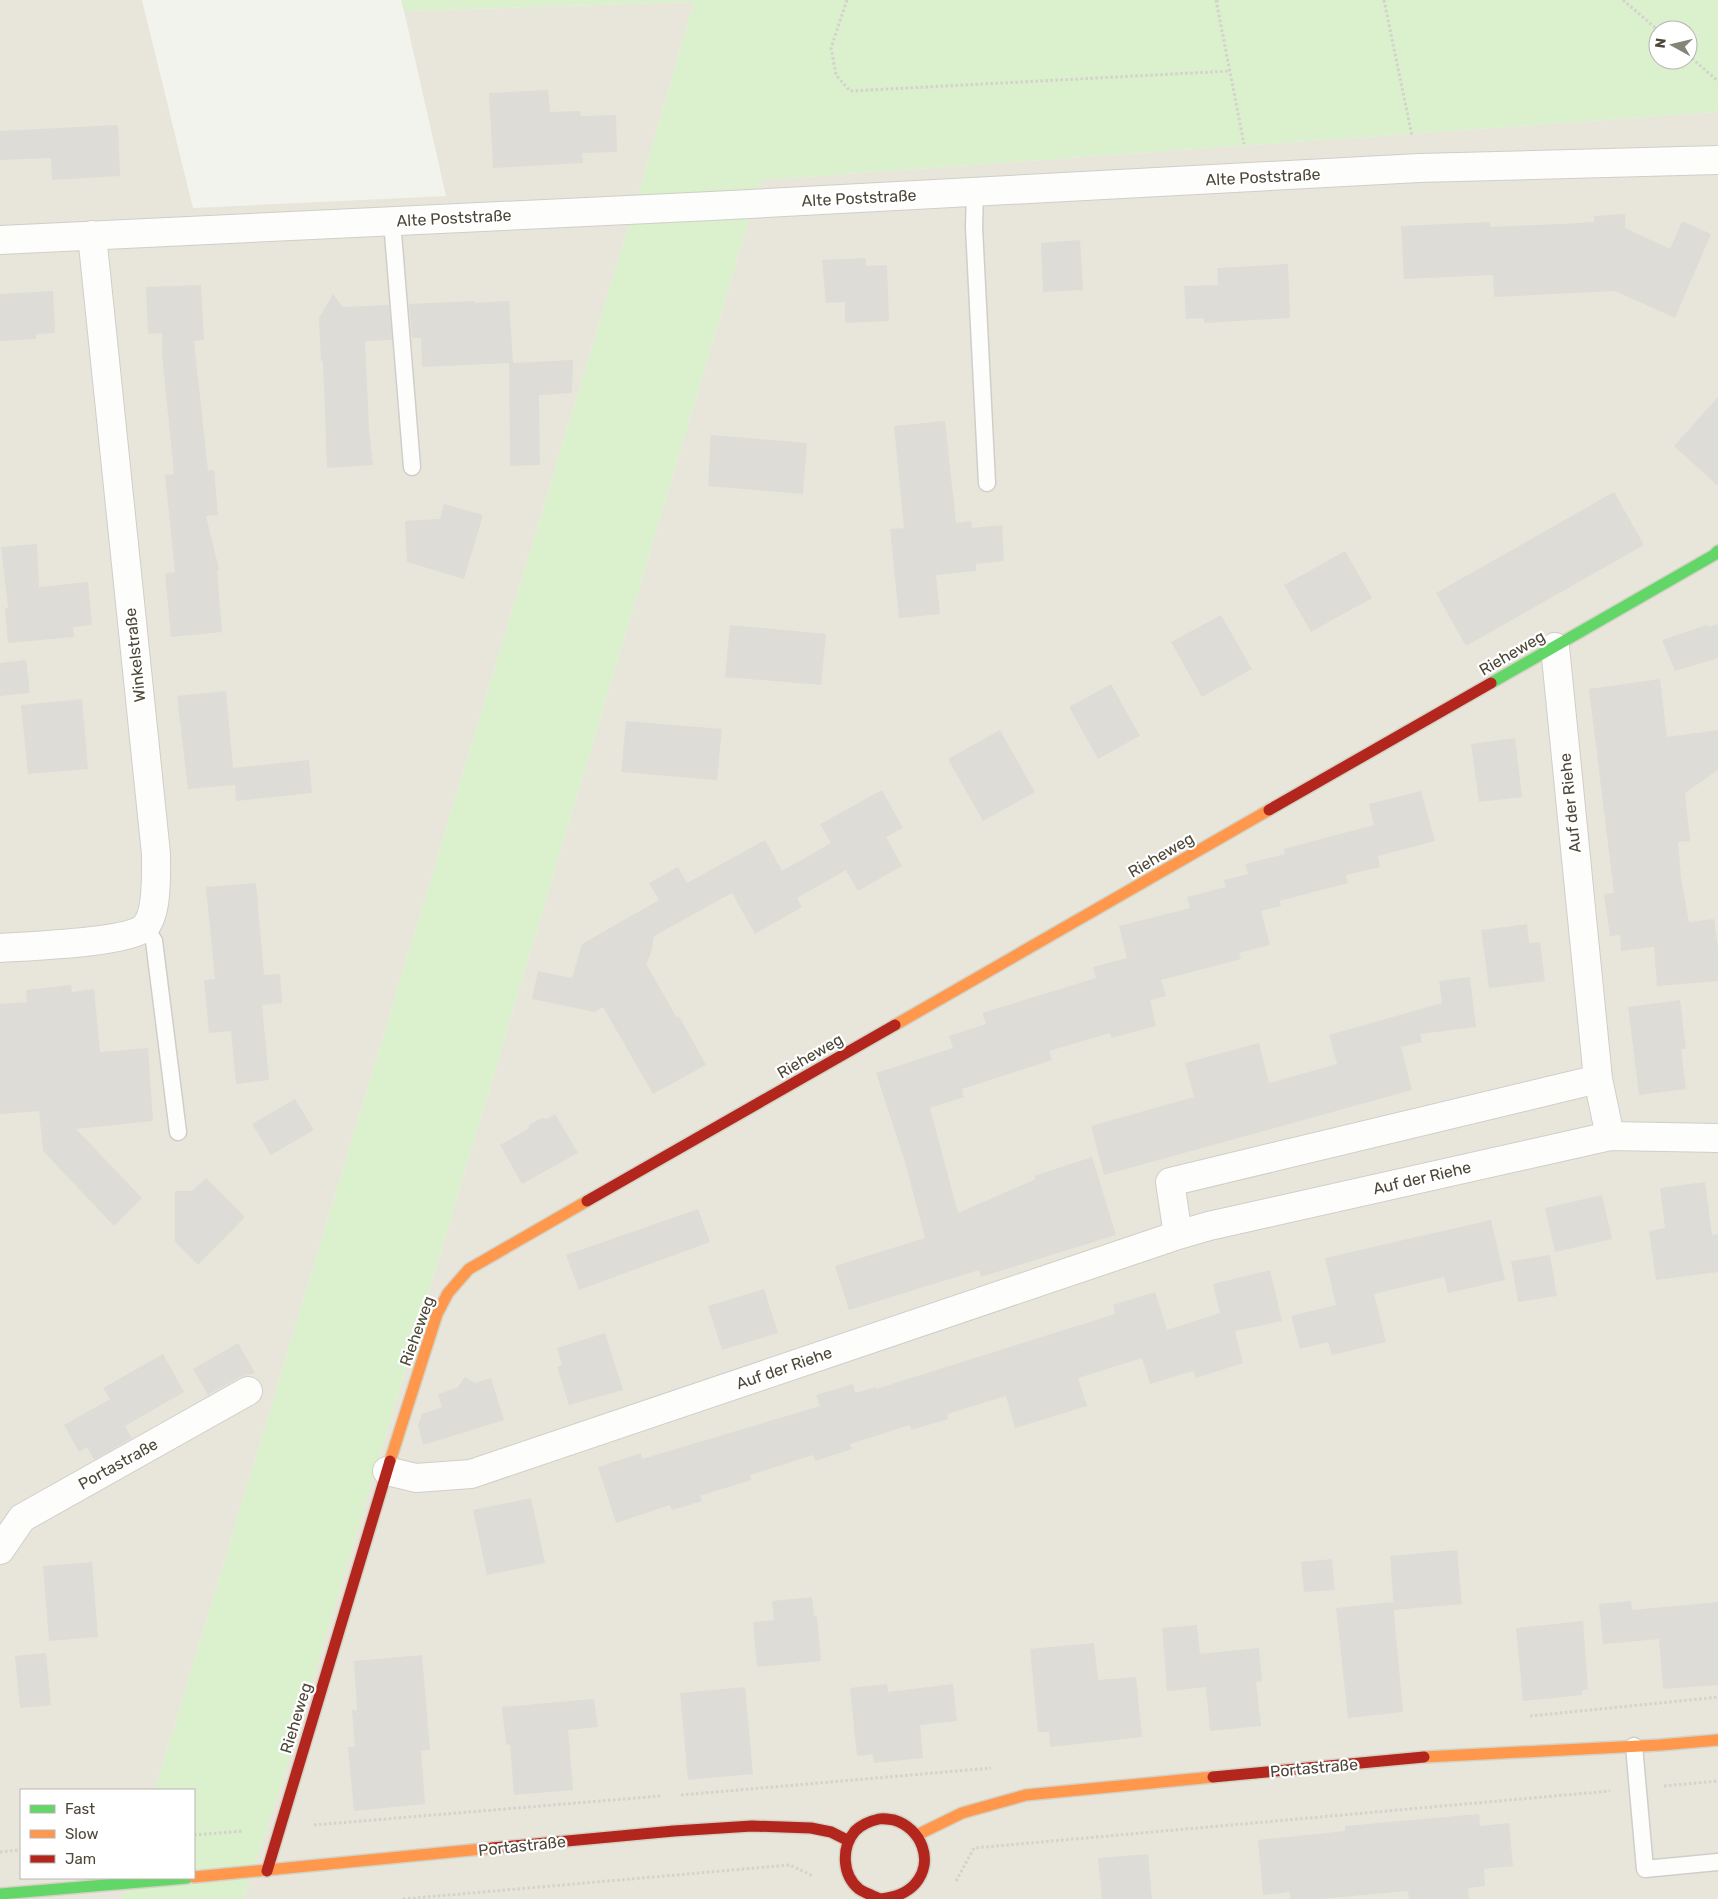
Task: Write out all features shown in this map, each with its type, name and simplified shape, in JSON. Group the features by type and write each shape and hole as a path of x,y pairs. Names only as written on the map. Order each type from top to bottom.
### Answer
{"street":[{"name":"Alte Poststraße","path":"0,240 976,192 1419,168 1718,160"},
{"name":"Winkelstraße","path":"92,235 156,854 157,883 153,909 145,927"},
{"name":"Rieheweg","path":"267,1871 387,1471 437,1314 448,1293 469,1270 1555,647 1718,551"},
{"name":"Auf der Riehe","path":"387,1471 416,1478 471,1474 1178,1235 1209,1226 1610,1136 1598,1078 1555,647"},
{"path":"0,948 108,939 130,935 145,927"},
{"path":"1178,1235 1170,1182 1598,1078"},
{"path":"1610,1136 1718,1138"},
{"name":"Portastraße","path":"0,1550 22,1518 248,1391"},
{"name":"Portastraße","path":"917,1834 962,1813 1026,1795 1440,1756 1718,1740"},
{"path":"885,1818 898,1820 917,1834 923,1847 925,1860 922,1873 915,1885 905,1893 887,1899 868,1896 850,1880 845,1869 844,1857 852,1833 862,1825 873,1820 885,1818"},
{"name":"Portastraße","path":"195,1877 729,1827 794,1827 829,1832 849,1841"},
{"path":"0,1894 175,1879"}],"lane":[{"path":"976,192 974,227 987,483"},
{"path":"392,221 412,466"},
{"path":"145,927 154,942 178,1132"},
{"path":"1634,1746 1646,1869 1718,1862"}],"path":[{"path":"847,0 831,48 836,76 850,91 1230,71"},
{"path":"1221,0 1216,1 1251,178"},
{"path":"1384,0 1419,168"},
{"path":"1623,0 1648,21"},
{"path":"1698,64 1718,81"},
{"path":"1520,1717 1718,1697"},
{"path":"677,1795 996,1768"},
{"path":"955,1882 974,1848 1718,1781"},
{"path":"195,1836 667,1796"},
{"path":"0,1852 20,1850"},
{"path":"402,1899 790,1865 817,1877"}],"shaded area":[{"path":"0,0 142,0 193,208 446,196 404,11 694,2 641,185 155,1789 20,1789 20,1879 128,1879 122,1899 0,1899"},
{"path":"1718,110 1718,1899 243,1899 279,1793 761,180 1716,112"}],"green space":[{"path":"401,0 1718,0 1718,110 1716,112 761,180 279,1793 243,1899 122,1899 128,1879 195,1879 195,1789 155,1789 641,185 694,2 404,11"}],"building":[{"path":"548,90 550,112 580,111 581,116 616,115 617,152 582,153 583,163 493,168 489,93"},
{"path":"118,125 120,176 52,180 51,158 0,160 0,131"},
{"path":"1625,214 1625,228 1670,249 1682,221 1711,234 1675,318 1615,291 1494,297 1493,275 1404,279 1401,226 1490,222 1490,227 1561,224 1594,222 1594,216"},
{"path":"1080,240 1083,290 1043,292 1041,243"},
{"path":"866,258 866,266 887,265 889,321 845,323 845,302 826,303 822,260"},
{"path":"1288,264 1290,318 1204,323 1204,318 1186,319 1184,286 1218,285 1217,268"},
{"path":"201,285 204,340 194,341 208,471 214,470 218,515 206,516 219,569 217,570 222,632 171,637 165,573 175,572 165,475 174,474 162,354 162,333 148,334 146,287"},
{"path":"53,291 55,333 36,334 36,339 0,341 0,294"},
{"path":"333,294 343,307 389,305 392,340 365,341 369,429 373,465 327,468 323,361 321,361 319,318"},
{"path":"475,301 474,303 509,301 513,363 573,360 572,393 539,395 540,465 510,466 509,363 422,367 421,338 412,338 409,304"},
{"path":"1718,397 1718,486 1674,446"},
{"path":"945,421 956,523 971,521 972,528 1002,525 1004,561 976,564 976,571 936,575 940,614 899,618 890,529 904,528 894,426"},
{"path":"711,435 807,443 803,494 708,486"},
{"path":"1614,492 1644,545 1466,646 1436,593"},
{"path":"444,504 483,515 464,579 407,562 405,521 440,519"},
{"path":"37,544 39,587 88,582 92,625 73,627 74,637 8,643 5,608 8,608 1,547"},
{"path":"1345,551 1372,598 1311,632 1284,585"},
{"path":"1221,615 1252,669 1202,697 1171,642"},
{"path":"1718,624 1718,658 1675,671 1662,640 1707,625 1708,627"},
{"path":"730,625 826,634 821,685 725,677"},
{"path":"26,660 30,693 0,696 0,663"},
{"path":"1660,679 1667,737 1718,730 1718,770 1685,793 1690,841 1678,842 1681,878 1689,922 1714,919 1718,949 1718,981 1657,986 1654,947 1621,951 1620,935 1610,936 1604,894 1614,893 1589,689"},
{"path":"1111,684 1140,736 1098,759 1069,707"},
{"path":"226,691 233,768 309,760 312,793 236,801 235,785 188,789 177,696"},
{"path":"82,699 88,769 28,774 21,705"},
{"path":"626,721 722,729 717,780 621,772"},
{"path":"1000,730 1035,792 983,821 948,759"},
{"path":"1515,738 1522,797 1479,802 1471,744"},
{"path":"882,790 903,828 886,837 902,866 858,891 846,870 797,898 802,907 755,934 732,893 654,936 651,953 646,964 677,1018 679,1016 706,1065 653,1094 603,1007 595,1012 532,999 538,971 572,978 582,944 659,900 649,883 678,867 687,883 765,840 782,871 831,843 820,824"},
{"path":"1421,791 1435,841 1378,856 1380,867 1346,875 1348,883 1279,901 1281,906 1261,911 1270,945 1239,953 1241,959 1161,980 1166,996 1150,1000 1156,1026 1111,1038 1110,1033 1049,1051 1052,1060 962,1089 964,1097 930,1108 958,1213 1036,1179 1034,1176 1092,1157 1116,1235 981,1277 979,1270 849,1310 835,1266 925,1238 905,1162 876,1073 953,1048 949,1036 986,1024 982,1013 1096,978 1093,967 1127,958 1119,926 1190,908 1187,897 1226,887 1224,880 1248,874 1245,864 1285,854 1284,849 1374,825 1369,804"},
{"path":"256,883 264,975 280,974 282,1003 262,1005 269,1080 236,1084 231,1031 209,1033 204,980 215,979 206,887"},
{"path":"1527,924 1529,943 1540,942 1545,981 1489,988 1481,930"},
{"path":"1470,977 1476,1027 1420,1034 1422,1042 1401,1047 1412,1090 1104,1175 1091,1126 1194,1097 1185,1063 1259,1043 1269,1083 1337,1064 1329,1035 1442,1003 1439,981"},
{"path":"71,985 72,992 94,989 100,1052 148,1048 153,1121 76,1129 142,1198 114,1226 43,1151 39,1111 0,1114 0,1004 27,1002 26,990"},
{"path":"1680,1000 1686,1049 1681,1049 1686,1089 1639,1095 1628,1007"},
{"path":"295,1099 314,1130 271,1155 252,1124"},
{"path":"555,1114 578,1153 522,1184 500,1145 528,1129 530,1124 542,1118 547,1119"},
{"path":"206,1178 245,1217 198,1265 175,1242 175,1191 192,1191"},
{"path":"1705,1182 1712,1235 1718,1234 1718,1272 1656,1280 1649,1231 1665,1228 1660,1188"},
{"path":"1602,1195 1612,1239 1555,1252 1545,1208"},
{"path":"698,1209 710,1242 579,1290 566,1255"},
{"path":"1491,1220 1505,1280 1448,1293 1444,1277 1374,1294 1386,1342 1332,1355 1328,1342 1300,1349 1291,1316 1336,1305 1325,1258"},
{"path":"1550,1255 1557,1296 1518,1302 1511,1261"},
{"path":"1270,1270 1282,1321 1235,1331 1243,1363 1196,1378 1193,1371 1150,1384 1142,1358 1078,1378 1087,1406 1015,1428 1006,1396 947,1414 948,1419 911,1430 910,1425 850,1444 852,1449 815,1461 813,1455 750,1475 751,1480 700,1496 702,1501 672,1510 670,1505 616,1523 598,1467 641,1453 642,1459 820,1406 816,1395 853,1384 855,1393 876,1387 876,1389 1115,1314 1113,1305 1155,1292 1167,1330 1220,1313 1213,1284"},
{"path":"764,1289 778,1333 722,1350 708,1306"},
{"path":"605,1333 623,1390 569,1405 557,1367 562,1365 557,1348"},
{"path":"238,1343 255,1373 240,1377 208,1395 193,1369"},
{"path":"163,1354 184,1392 125,1426 132,1438 94,1460 87,1447 79,1452 64,1425 110,1399 103,1388"},
{"path":"465,1377 475,1383 491,1378 504,1420 423,1445 418,1425 422,1414 442,1407 438,1394 457,1388"},
{"path":"531,1498 545,1563 487,1575 473,1510"},
{"path":"1457,1550 1462,1604 1394,1610 1390,1556"},
{"path":"1332,1559 1335,1590 1304,1592 1301,1562"},
{"path":"92,1562 98,1637 49,1641 43,1566"},
{"path":"812,1597 814,1616 817,1616 821,1661 757,1667 753,1622 774,1620 772,1601"},
{"path":"1631,1601 1632,1610 1718,1602 1718,1685 1663,1689 1659,1639 1603,1644 1599,1604"},
{"path":"1393,1602 1403,1712 1348,1718 1336,1608"},
{"path":"1583,1621 1588,1689 1582,1691 1582,1695 1523,1701 1516,1628"},
{"path":"1197,1625 1200,1654 1259,1648 1262,1681 1256,1682 1261,1726 1210,1731 1206,1687 1167,1691 1162,1628"},
{"path":"1094,1643 1098,1680 1136,1677 1142,1737 1050,1747 1049,1732 1038,1732 1030,1649"},
{"path":"46,1653 51,1705 20,1708 15,1656"},
{"path":"422,1655 430,1750 421,1751 425,1804 354,1811 348,1747 355,1747 352,1710 357,1710 354,1661"},
{"path":"887,1684 888,1692 953,1684 957,1721 920,1725 923,1758 874,1763 873,1754 857,1756 850,1688"},
{"path":"745,1687 753,1774 688,1780 680,1693"},
{"path":"594,1699 598,1727 568,1730 573,1790 514,1795 510,1744 506,1745 502,1707"},
{"path":"1479,1814 1480,1826 1509,1823 1513,1866 1484,1869 1485,1886 1468,1888 1469,1899 1409,1899 1408,1891 1320,1899 1290,1899 1290,1892 1263,1895 1258,1840 1345,1831 1345,1826"},
{"path":"1148,1854 1152,1899 1102,1899 1098,1858"}],"traffic: fast":[{"path":"1491,683 1718,551"},
{"path":"0,1894 175,1879"}],"traffic: slow":[{"path":"895,1025 1269,810"},
{"path":"390,1461 437,1314 448,1293 469,1269 587,1201"},
{"path":"1424,1757 1660,1745 1718,1740"},
{"path":"917,1835 962,1813 1026,1795 1213,1777"},
{"path":"195,1877 492,1848"}],"traffic: jam":[{"path":"1269,810 1491,683"},
{"path":"587,1201 895,1025"},
{"path":"267,1871 390,1461"},
{"path":"1213,1777 1424,1757"},
{"path":"880,1899 859,1889 853,1883 845,1861 847,1845 855,1831 863,1825 879,1819 894,1820 903,1824 918,1838 922,1846 924,1865 921,1875 908,1890 881,1899"},
{"path":"492,1848 674,1831 752,1826 811,1828 831,1832 849,1841"}]}
